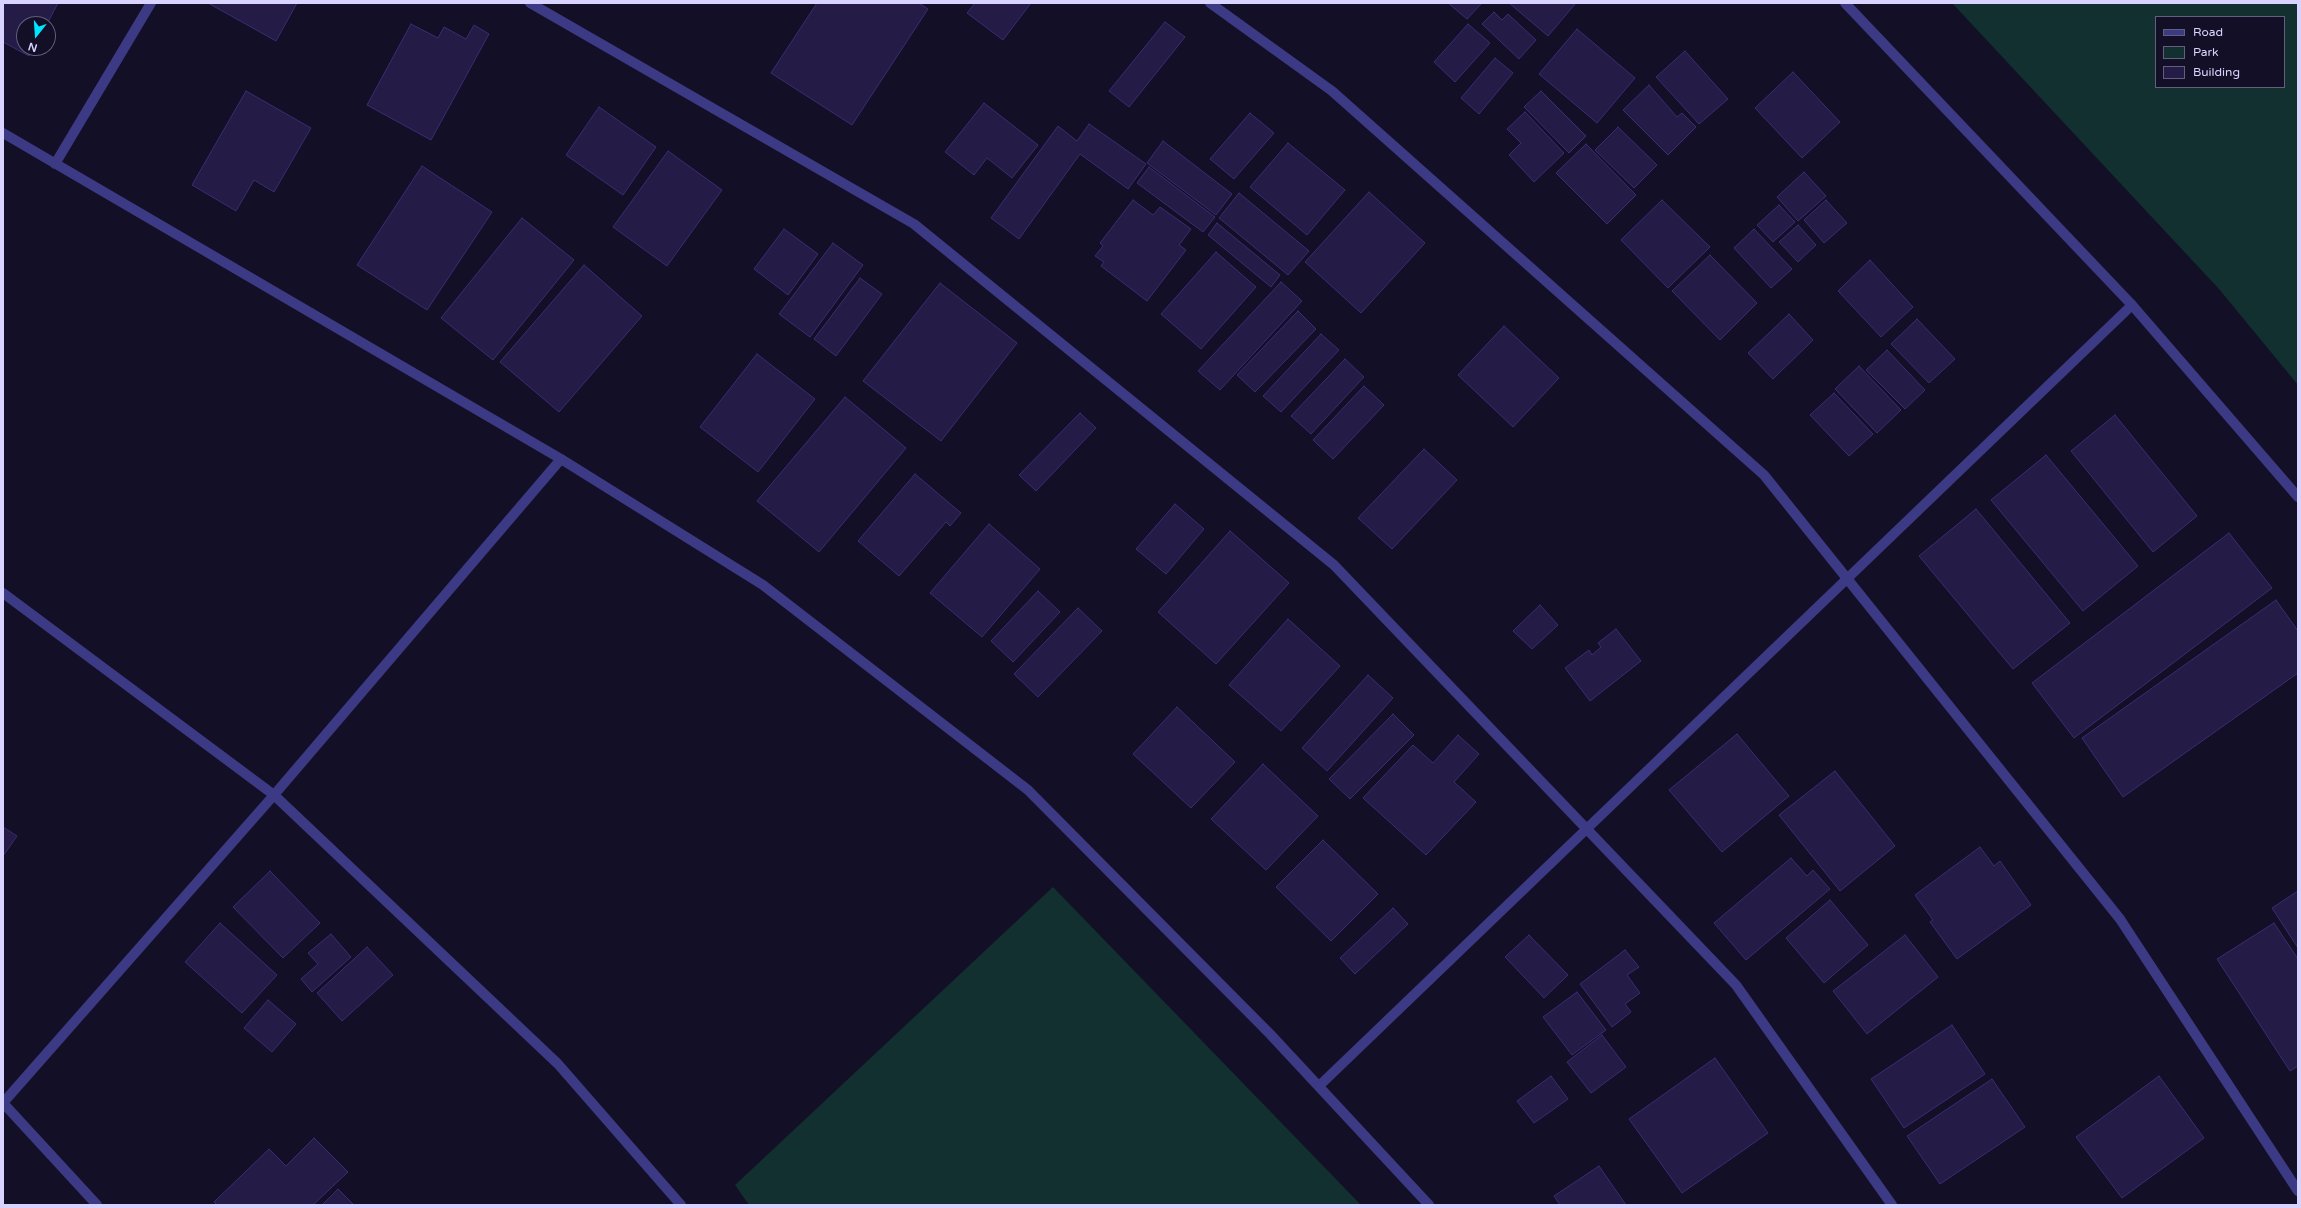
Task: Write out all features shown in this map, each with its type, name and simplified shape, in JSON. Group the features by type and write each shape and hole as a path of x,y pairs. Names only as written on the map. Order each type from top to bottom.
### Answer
{"street":[{"path":"55,164 151,3"},
{"path":"530,3 914,224 1334,565 1736,985 1892,1205"},
{"path":"1210,3 1332,91 1764,475 2120,919 2298,1191"},
{"path":"1845,3 2132,305 2298,497"},
{"path":"3,133 561,459 763,585 1028,790 1265,1028 1429,1205"},
{"path":"1319,1086 2132,305"},
{"path":"97,1205 3,1103 274,795 561,459"},
{"path":"3,593 274,795 558,1064 681,1205"}],"green space":[{"path":"1952,3 2298,3 2298,385 2219,289"},
{"path":"1053,887 1361,1205 749,1205 735,1185"}],"building":[{"path":"3,3 58,3 51,16 16,16 16,49 3,42"},
{"path":"208,3 297,3 276,41"},
{"path":"817,3 919,3 928,9 852,125 771,73"},
{"path":"975,3 1031,3 1003,40 967,13"},
{"path":"1448,3 1482,3 1467,19"},
{"path":"1509,3 1576,3 1548,36"},
{"path":"1494,12 1502,20 1508,14 1536,40 1519,59 1482,24"},
{"path":"1165,22 1185,37 1129,107 1109,91"},
{"path":"411,24 438,38 444,27 466,39 474,25 489,34 431,140 367,105"},
{"path":"1468,24 1490,43 1455,82 1434,62"},
{"path":"1577,29 1635,78 1597,123 1539,74"},
{"path":"1685,51 1728,99 1699,124 1656,77"},
{"path":"1495,58 1513,73 1479,114 1461,98"},
{"path":"1793,72 1840,122 1802,158 1755,108"},
{"path":"1649,85 1677,117 1682,113 1696,127 1668,155 1623,110"},
{"path":"246,91 311,128 274,192 254,180 236,211 192,185"},
{"path":"1541,91 1586,136 1569,153 1524,107"},
{"path":"984,103 1038,145 1012,178 987,158 974,175 945,152"},
{"path":"599,107 656,147 623,195 566,155"},
{"path":"1525,112 1564,153 1534,182 1509,155 1521,143 1507,129"},
{"path":"1250,113 1274,133 1234,179 1210,159"},
{"path":"1089,124 1146,164 1128,189 1080,154 1019,239 991,218 1058,126 1077,141"},
{"path":"1618,127 1657,165 1634,188 1595,150"},
{"path":"1163,141 1232,194 1216,215 1147,163"},
{"path":"1288,143 1345,190 1307,235 1250,187"},
{"path":"1586,144 1636,195 1607,224 1556,173"},
{"path":"668,151 722,190 667,266 613,227"},
{"path":"422,166 492,212 427,310 357,265"},
{"path":"1149,167 1215,217 1203,232 1137,183"},
{"path":"1804,172 1826,196 1798,221 1777,197"},
{"path":"1369,192 1425,243 1361,313 1305,262"},
{"path":"1239,193 1309,251 1288,275 1219,218"},
{"path":"1133,200 1153,215 1160,207 1191,229 1179,245 1186,250 1147,301 1101,266 1104,262 1095,256 1103,246 1100,243"},
{"path":"1662,200 1710,247 1668,288 1621,240"},
{"path":"1826,200 1847,223 1824,243 1804,220"},
{"path":"1779,205 1795,222 1773,242 1757,225"},
{"path":"522,218 574,260 493,360 441,318"},
{"path":"1217,223 1280,275 1271,287 1208,235"},
{"path":"1798,225 1816,245 1798,262 1779,242"},
{"path":"784,229 818,254 788,295 754,269"},
{"path":"1754,229 1792,269 1771,288 1734,248"},
{"path":"833,243 863,265 810,337 779,314"},
{"path":"1216,252 1256,287 1201,349 1161,314"},
{"path":"1710,255 1757,303 1720,340 1672,291"},
{"path":"1870,260 1913,307 1881,337 1838,291"},
{"path":"584,265 642,316 559,412 500,362"},
{"path":"860,278 882,294 836,356 814,339"},
{"path":"1281,282 1302,301 1220,390 1198,371"},
{"path":"940,283 1017,343 941,441 863,381"},
{"path":"1298,311 1316,329 1255,392 1237,375"},
{"path":"1789,314 1813,340 1773,379 1748,353"},
{"path":"1917,319 1955,359 1929,383 1891,344"},
{"path":"1504,326 1559,378 1513,427 1458,375"},
{"path":"1321,334 1339,350 1281,412 1263,396"},
{"path":"1887,350 1925,390 1905,409 1866,370"},
{"path":"757,354 815,399 758,472 700,427"},
{"path":"1345,359 1364,377 1311,434 1291,416"},
{"path":"1859,366 1901,410 1877,433 1835,389"},
{"path":"1364,386 1384,405 1333,459 1313,440"},
{"path":"1834,393 1873,434 1849,456 1810,415"},
{"path":"845,397 906,448 819,552 757,501"},
{"path":"1080,413 1096,428 1036,491 1019,475"},
{"path":"2115,415 2197,516 2153,552 2071,451"},
{"path":"1424,449 1457,480 1392,549 1358,518"},
{"path":"2046,455 2138,566 2083,611 1991,500"},
{"path":"915,474 961,513 950,526 946,522 899,576 858,541"},
{"path":"1175,504 1204,529 1166,574 1136,549"},
{"path":"1976,509 2070,623 2013,669 1919,556"},
{"path":"989,524 1040,569 982,637 930,593"},
{"path":"1230,531 1289,583 1216,664 1158,612"},
{"path":"2229,533 2272,588 2074,738 2032,683"},
{"path":"1038,591 1060,612 1013,662 991,641"},
{"path":"2276,600 2298,631 2298,673 2123,797 2082,738"},
{"path":"1540,605 1558,625 1532,649 1513,631"},
{"path":"1078,608 1102,631 1038,697 1014,674"},
{"path":"1288,619 1340,666 1281,731 1229,685"},
{"path":"1616,629 1641,661 1590,701 1565,668 1589,650 1592,655 1601,647 1598,643"},
{"path":"1368,675 1393,698 1327,771 1302,748"},
{"path":"1177,707 1235,762 1191,808 1133,754"},
{"path":"1393,714 1414,735 1350,799 1329,779"},
{"path":"1737,734 1789,796 1722,852 1669,790"},
{"path":"1458,735 1479,754 1454,782 1476,802 1426,855 1363,798 1413,745 1433,763"},
{"path":"1263,764 1318,816 1266,870 1211,819"},
{"path":"1835,771 1895,846 1840,891 1779,815"},
{"path":"3,827 17,836 3,856"},
{"path":"1323,840 1378,894 1331,941 1276,887"},
{"path":"1980,847 1994,866 2000,861 2031,905 1957,959 1930,922 1933,920 1915,895"},
{"path":"1791,858 1807,876 1813,870 1830,889 1746,960 1714,923"},
{"path":"270,871 320,923 283,958 233,907"},
{"path":"2298,891 2298,948 2272,908"},
{"path":"1830,900 1868,945 1824,983 1786,938"},
{"path":"1393,908 1408,924 1355,974 1340,958"},
{"path":"220,923 277,975 242,1013 185,962"},
{"path":"2274,923 2298,959 2298,1066 2290,1071 2217,959"},
{"path":"331,934 351,957 312,992 301,979 318,964 308,953"},
{"path":"1529,935 1568,975 1544,998 1505,957"},
{"path":"1905,935 1938,977 1867,1034 1833,991"},
{"path":"367,947 393,975 342,1021 317,993"},
{"path":"1625,950 1639,967 1627,975 1640,993 1625,1004 1631,1012 1612,1027 1580,984"},
{"path":"1577,992 1606,1030 1572,1055 1543,1017"},
{"path":"268,1000 296,1024 272,1052 244,1028"},
{"path":"1952,1025 1985,1074 1904,1128 1871,1079"},
{"path":"1602,1035 1626,1067 1591,1093 1567,1062"},
{"path":"1715,1058 1768,1133 1682,1193 1629,1119"},
{"path":"1551,1076 1568,1099 1534,1123 1517,1101"},
{"path":"2159,1076 2204,1138 2122,1198 2076,1137"},
{"path":"1992,1079 2025,1127 1940,1184 1907,1136"},
{"path":"314,1138 348,1172 313,1205 217,1205 214,1202 269,1149 286,1166"},
{"path":"1599,1166 1626,1205 1560,1205 1554,1196"},
{"path":"338,1189 354,1205 322,1205"}]}
